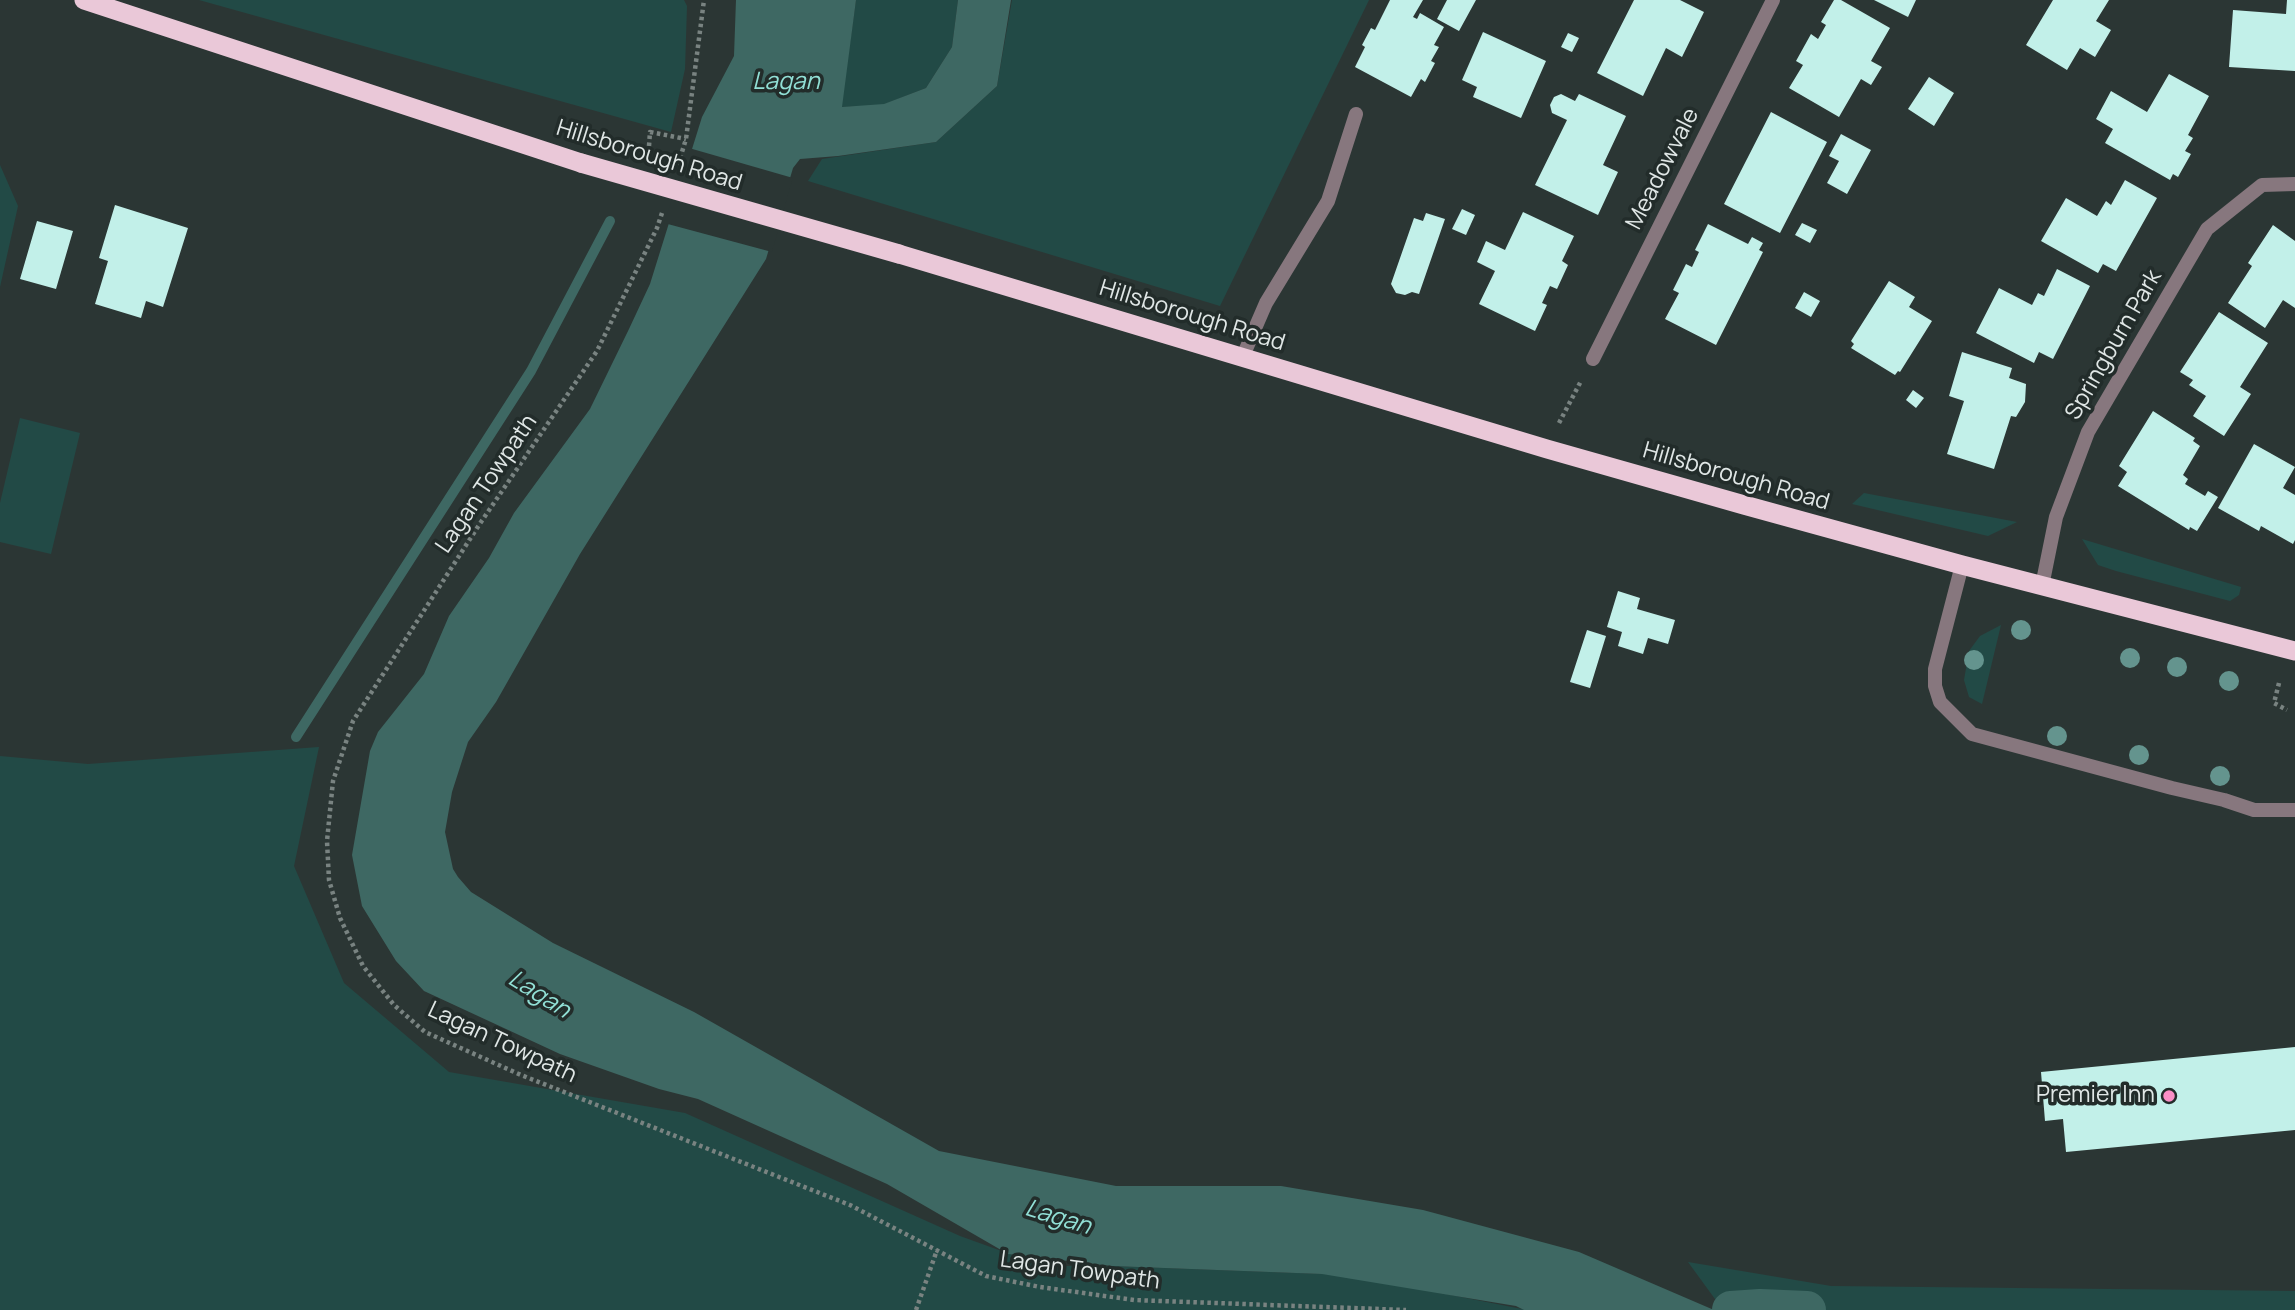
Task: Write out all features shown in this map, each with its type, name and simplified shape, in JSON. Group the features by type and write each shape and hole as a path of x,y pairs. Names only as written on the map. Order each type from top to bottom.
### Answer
{"highway":[{"name":"Hillsborough Road","path":"84,0 581,163 899,254 1547,449 1962,565 2295,651"}],"street":[{"name":"Meadowvale","path":"1593,359 1773,0"},
{"path":"1243,356 1266,303 1328,201 1356,114"},
{"name":"Springburn Park","path":"2042,586 2056,517 2088,432 2207,229 2262,185 2295,184"},
{"path":"1962,565 1935,669 1936,686 1940,702 1972,734 2254,810 2295,810"}],"path":[{"path":"649,146 650,132 687,139 704,0"},
{"name":"Lagan Towpath","path":"657,228 597,351 353,721 333,781 327,841 329,880 340,918 363,966 394,1005 425,1032 521,1075 850,1205 986,1276 1040,1287 1134,1300 1406,1310"},
{"path":"1547,449 1593,359"},
{"path":"2278,683 2274,703 2287,710"},
{"path":"916,1310 937,1250"}],"shaded area":[{"path":"199,0 684,0 687,6 685,69 671,132"},
{"path":"856,0 958,0 952,47 926,88 880,106 841,107"},
{"path":"1012,0 1369,0 1220,306 808,181 822,159 936,142 997,86"},
{"path":"0,165 18,206 0,287"},
{"path":"20,418 80,433 51,554 0,542 0,503"},
{"path":"1864,493 2017,522 1988,536 1852,504"},
{"path":"2082,539 2241,587 2239,595 2230,601 2098,565"},
{"path":"2001,625 1982,704 1969,697 1964,680 1969,651 1980,636"},
{"path":"319,747 294,866 344,983 449,1072 685,1113 960,1236 1043,1266 1350,1275 1527,1310 0,1310 0,756 88,764"},
{"path":"1688,1262 1831,1286 2295,1291 2295,1310 1723,1310"}],"water":[{"name":"Lagan","path":"736,0 856,0 842,107 884,104 926,88 952,47 958,0 1011,0 997,86 936,142 800,159 793,168 766,259 580,554 496,702 468,742 452,792 445,832 453,869 458,877 471,892 553,943 694,1012 939,1151 1116,1186 1281,1186 1423,1210 1579,1252 1714,1310 1524,1310 1516,1306 1322,1274 1112,1266 1008,1254 887,1184 698,1099 659,1089 560,1054 424,991 396,961 362,906 352,855 370,751 378,732 424,674 449,616 489,558 514,513 590,409 629,329 650,284 702,117 734,56"}],"pier":[{"path":"689,148 793,178 772,252 664,223"}],"building":[{"path":"1390,0 1423,0 1413,17 1417,19 1420,13 1444,27 1434,45 1439,47 1431,61 1435,63 1425,82 1421,79 1411,97 1355,67 1365,47 1362,45 1371,28 1375,30"},
{"path":"1447,0 1476,0 1459,31 1437,19"},
{"path":"1634,0 1680,0 1704,12 1682,57 1666,48 1643,96 1597,73"},
{"path":"1834,0 1841,0 1890,28 1871,61 1882,67 1871,85 1861,79 1839,117 1789,88 1803,65 1796,61 1811,34 1818,39 1826,25 1821,22"},
{"path":"1874,0 1916,0 1908,17"},
{"path":"2053,0 2109,0 2096,21 2111,30 2095,57 2080,48 2067,70 2026,45"},
{"path":"2287,0 2295,0 2295,71 2229,67 2233,10 2286,14"},
{"path":"1483,32 1546,61 1521,118 1473,97 1477,87 1462,80"},
{"path":"1568,33 1579,38 1572,52 1561,47"},
{"path":"2169,74 2209,96 2188,135 2193,138 2185,151 2191,154 2178,177 2173,174 2170,180 2105,143 2113,129 2096,119 2111,91 2147,112"},
{"path":"1929,77 1954,93 1934,126 1908,109"},
{"path":"1561,94 1575,101 1579,94 1626,116 1603,165 1618,172 1598,215 1535,185 1567,120 1552,113 1550,105 1554,97"},
{"path":"1771,112 1827,142 1780,233 1724,204"},
{"path":"1841,134 1871,150 1847,194 1827,183 1839,161 1829,156"},
{"path":"2125,180 2157,198 2116,271 2103,264 2098,273 2041,241 2066,198 2097,216 2106,201 2111,205"},
{"path":"115,205 188,228 163,307 146,301 141,318 95,304 108,261 99,258"},
{"path":"1462,209 1475,215 1466,235 1452,229"},
{"path":"1523,212 1574,236 1562,261 1568,265 1557,289 1550,286 1542,303 1547,305 1535,331 1479,304 1495,271 1477,262 1486,241 1505,250"},
{"path":"1426,213 1445,219 1419,294 1396,293 1391,284 1414,218 1423,221"},
{"path":"37,221 73,231 56,289 20,279"},
{"path":"1802,223 1817,230 1810,243 1795,235"},
{"path":"1708,224 1748,244 1752,237 1763,243 1759,250 1763,252 1716,345 1665,319 1679,293 1673,290 1686,264 1692,267 1699,252 1695,250"},
{"path":"2273,225 2295,241 2295,308 2283,300 2265,328 2228,303 2252,266 2248,263"},
{"path":"2057,269 2090,286 2053,359 2039,352 2034,363 1976,333 1999,288 2032,305 2038,293 2044,296"},
{"path":"1889,281 1915,297 1909,307 1932,321 1900,372 1895,375 1851,348 1854,344 1851,341"},
{"path":"1804,292 1820,301 1811,317 1795,308"},
{"path":"2219,312 2268,343 2240,387 2251,394 2224,436 2193,416 2206,396 2189,385 2193,380 2180,372"},
{"path":"1962,352 2012,368 2009,378 2026,384 2025,402 2016,417 2011,416 1994,469 1947,454 1964,401 1949,396"},
{"path":"1913,390 1924,398 1916,408 1906,400"},
{"path":"2153,411 2195,438 2193,441 2200,446 2183,475 2188,479 2185,484 2205,496 2208,491 2218,497 2197,531 2190,527 2189,530 2118,486 2127,472 2119,466"},
{"path":"2254,444 2295,467 2283,488 2295,495 2293,544 2261,526 2259,531 2218,508"},
{"path":"1618,591 1640,598 1637,609 1675,620 1668,644 1648,638 1643,654 1618,646 1622,632 1607,627"},
{"path":"1587,630 1606,636 1590,688 1570,682"},
{"name":"Premier Inn","path":"2295,1047 2295,1130 2066,1152 2063,1119 2045,1121 2041,1072"}],"waterway":[{"path":"296,737 531,371 610,221"},
{"path":"1731,1310 1807,1310"}],"place":[{"name":"Premier Inn","path":"2169,1096"}]}
